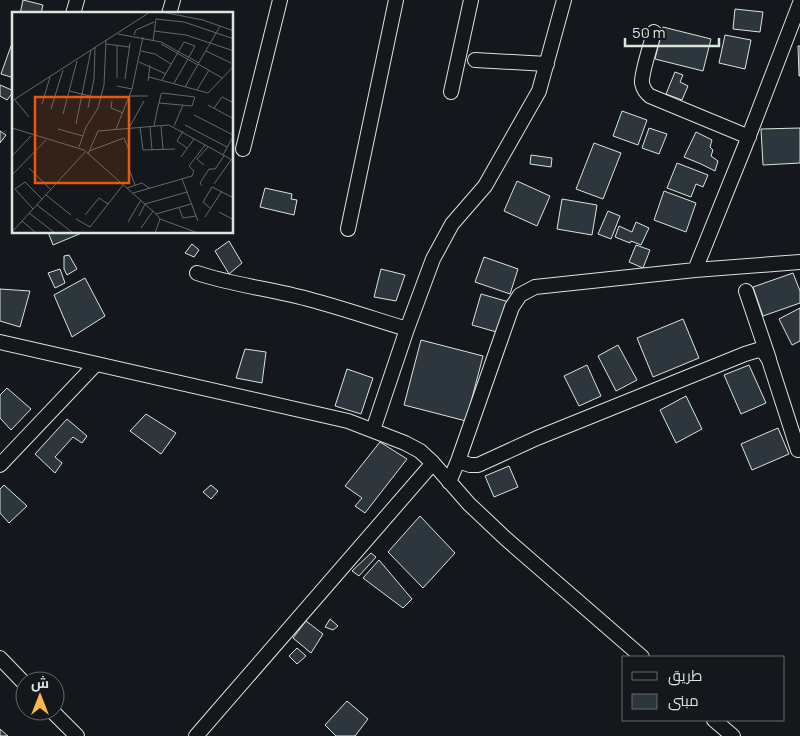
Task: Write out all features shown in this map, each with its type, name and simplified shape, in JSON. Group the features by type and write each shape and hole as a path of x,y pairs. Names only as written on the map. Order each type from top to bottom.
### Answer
{"street":[{"path":"243,149 280,0"},
{"path":"348,229 396,0"},
{"path":"451,92 471,0"},
{"path":"373,430 433,258 452,224 484,186 540,91 564,0"},
{"path":"694,270 749,137 800,2"},
{"path":"654,32 642,82 647,94 749,137"},
{"path":"475,60 547,64"},
{"path":"449,482 512,307 520,295 535,287 694,270 800,262"},
{"path":"197,273 217,280 309,299 407,329"},
{"path":"746,291 798,450"},
{"path":"0,342 348,421 391,437 420,451 469,504 641,656"},
{"path":"458,461 470,465 478,465 537,438 752,351 764,352 769,360"},
{"path":"0,465 96,364"},
{"path":"196,736 433,464"},
{"path":"0,658 15,674"},
{"path":"62,721 77,736"},
{"path":"715,721 733,736"}],"building":[{"path":"23,0 43,5 41,12 20,12"},
{"path":"735,9 763,12 760,32 733,29"},
{"path":"663,27 711,39 703,71 655,59"},
{"path":"725,35 751,40 745,69 719,63"},
{"path":"11,46 12,46 12,77 1,74"},
{"path":"798,46 800,46 800,76 799,76"},
{"path":"675,72 683,75 680,82 688,86 682,100 666,94"},
{"path":"0,85 12,90 12,94 7,100 0,96"},
{"path":"622,111 647,120 638,145 613,136"},
{"path":"649,128 667,134 659,154 642,148"},
{"path":"800,128 800,163 763,165 761,129"},
{"path":"0,131 6,135 0,143"},
{"path":"696,132 712,140 710,147 713,150 711,156 718,161 715,171 684,157"},
{"path":"594,143 621,153 603,199 576,189"},
{"path":"531,155 552,158 551,167 530,164"},
{"path":"677,163 708,175 703,187 696,184 691,197 667,188"},
{"path":"517,181 550,196 537,226 504,211"},
{"path":"265,188 292,194 291,199 297,200 294,215 260,207"},
{"path":"664,191 696,203 686,232 654,220"},
{"path":"562,199 597,205 592,235 557,229"},
{"path":"608,211 620,216 611,239 598,234"},
{"path":"636,222 649,228 641,245 615,237 619,226 632,232"},
{"path":"49,234 79,234 53,245"},
{"path":"229,241 242,263 229,274 215,251"},
{"path":"192,244 199,250 194,257 185,253"},
{"path":"636,245 650,250 643,268 629,262"},
{"path":"69,255 77,269 67,275 64,269 64,256"},
{"path":"484,257 518,269 510,294 475,282"},
{"path":"60,269 65,283 55,288 48,273"},
{"path":"381,269 405,275 396,301 374,297"},
{"path":"793,273 800,291 800,303 763,316 753,287"},
{"path":"85,278 105,316 72,337 54,295"},
{"path":"0,289 30,291 20,327 0,321"},
{"path":"481,294 509,302 500,333 472,325"},
{"path":"800,308 800,341 792,345 779,319"},
{"path":"683,319 699,358 653,377 637,338"},
{"path":"421,340 483,356 466,421 404,405"},
{"path":"618,345 637,380 616,391 598,356"},
{"path":"245,349 266,352 262,383 236,378"},
{"path":"587,365 601,396 579,406 564,376"},
{"path":"749,365 766,403 741,414 724,375"},
{"path":"347,369 373,378 361,414 335,406"},
{"path":"7,388 31,409 11,430 0,418 0,395"},
{"path":"686,396 702,429 676,443 660,410"},
{"path":"146,414 176,433 161,454 130,431"},
{"path":"67,419 87,436 82,443 73,437 55,457 62,463 55,473 35,454"},
{"path":"778,428 789,454 752,470 741,444"},
{"path":"380,442 407,459 365,513 355,506 362,498 345,486"},
{"path":"509,466 518,487 494,497 485,476"},
{"path":"4,485 27,506 9,523 0,513 0,489"},
{"path":"211,485 218,491 211,499 203,492"},
{"path":"420,516 455,553 423,588 388,552"},
{"path":"371,553 376,557 359,576 352,571"},
{"path":"379,560 412,599 403,608 363,578"},
{"path":"330,619 338,626 333,630 325,627"},
{"path":"306,621 323,634 311,653 293,638"},
{"path":"297,648 306,656 297,664 289,656"},
{"path":"347,701 368,719 355,736 336,736 325,725"},
{"path":"0,729 8,736 0,736"}]}
